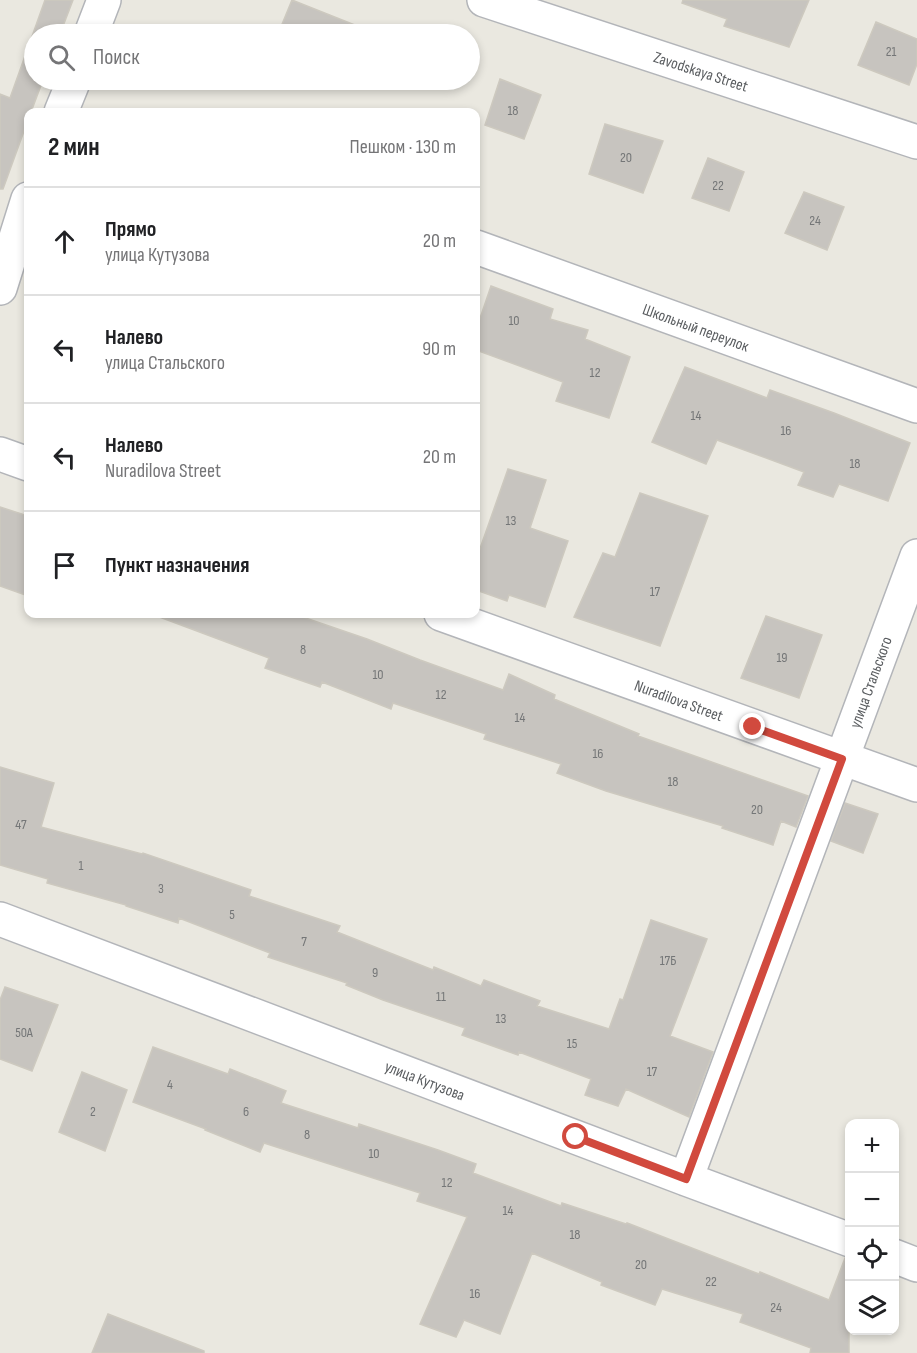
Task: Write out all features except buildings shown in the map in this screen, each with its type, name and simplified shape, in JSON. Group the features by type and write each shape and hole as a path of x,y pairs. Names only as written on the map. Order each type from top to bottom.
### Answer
{"street":[{"path":"95,24 104,0"},
{"name":"Zavodskaya Street","path":"484,0 917,142"},
{"path":"63,108 70,90"},
{"path":"0,288 18,198"},
{"name":"Школьный переулок","path":"480,249 917,406"},
{"path":"0,454 24,463"},
{"name":"улица Стальского","path":"686,1179 917,556"},
{"name":"Nuradilova Street","path":"452,618 917,785"},
{"name":"улица Кутузова","path":"0,920 845,1239"},
{"path":"899,1258 917,1265"}],"route":[{"path":"576,1137 686,1179 842,759 753,727"}]}
